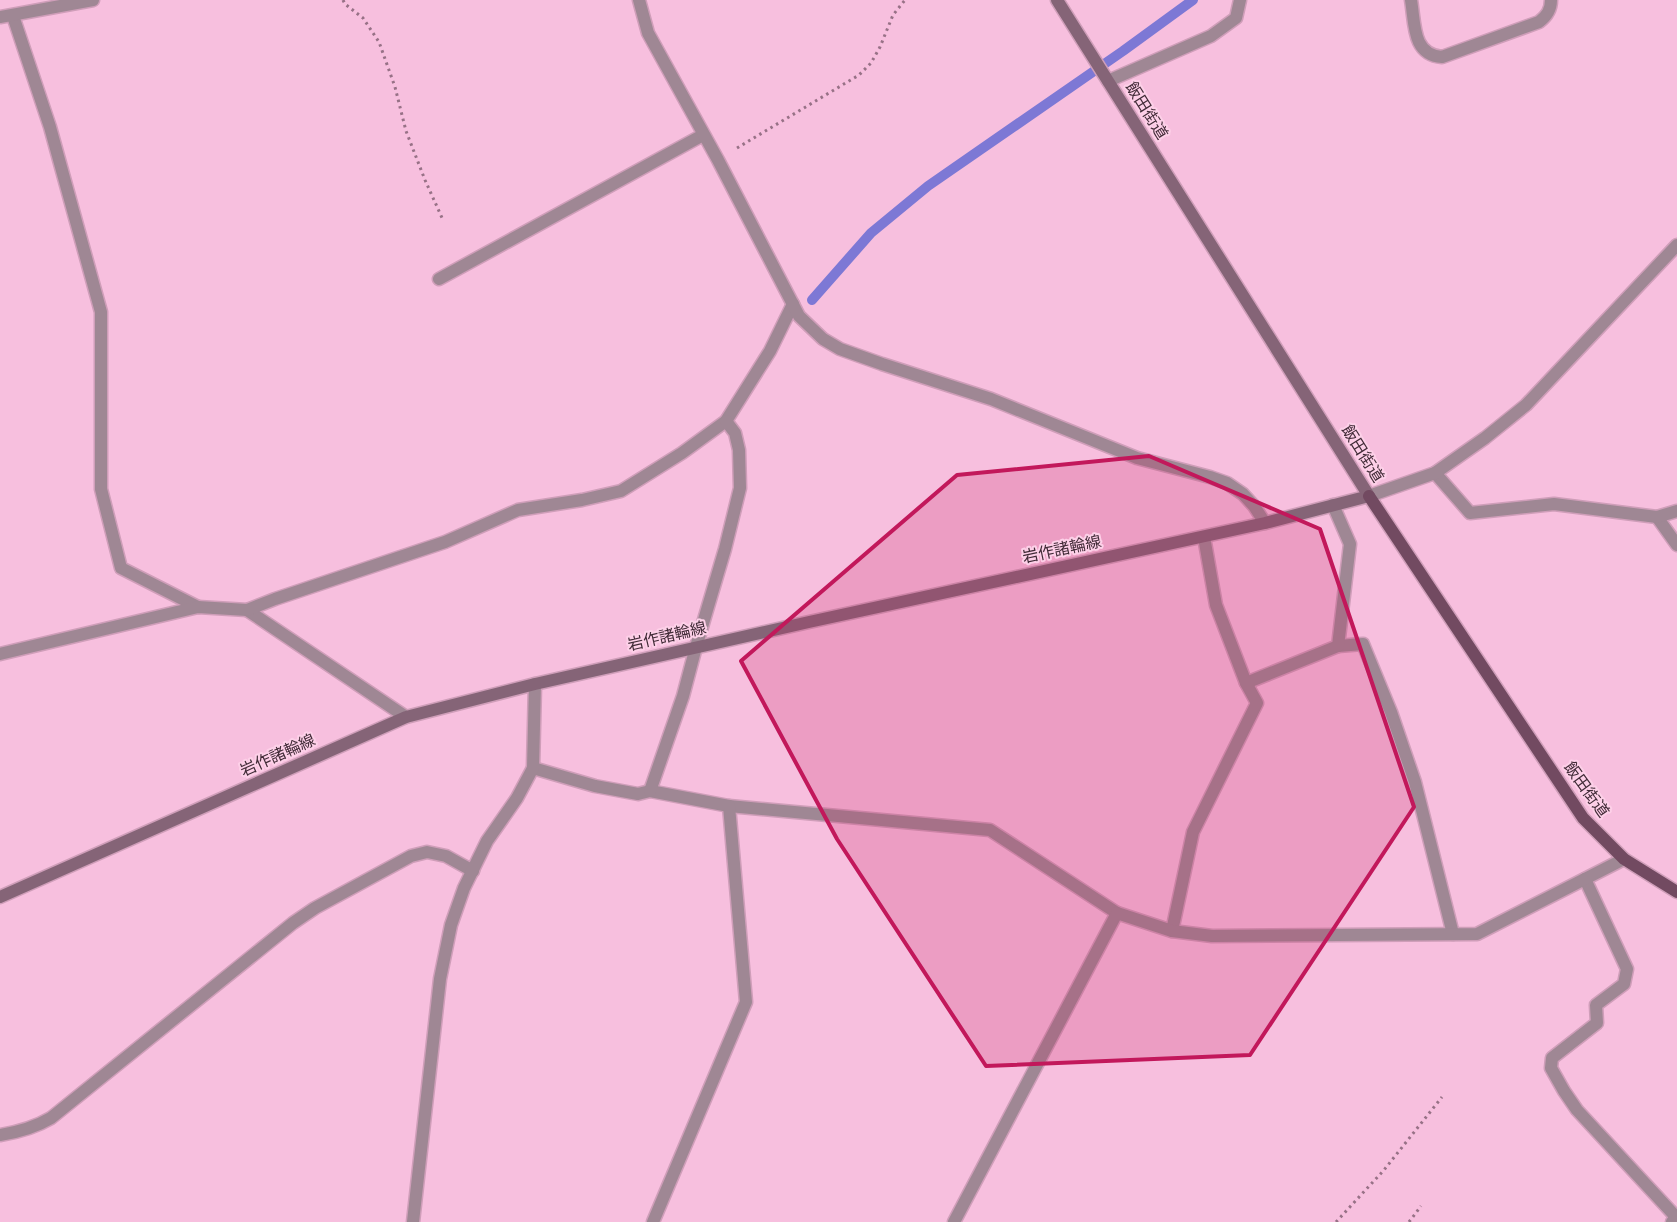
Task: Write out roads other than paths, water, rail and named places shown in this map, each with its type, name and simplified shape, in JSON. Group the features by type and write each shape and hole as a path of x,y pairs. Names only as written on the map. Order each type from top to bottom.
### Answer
{"main road":[{"name":"飯田街道","path":"1057,0 1368,496 1583,818 1624,859 1677,892"},
{"name":"岩作諸輪線","path":"0,897 406,717 535,684 696,647 1265,523 1368,496"}],"street":[{"path":"93,0 6,17 50,128 101,312 101,489 121,568 198,606"},
{"path":"639,0 648,33 718,160 799,316 811,329 840,349 991,399 1137,458 1227,483 1243,494 1254,506 1265,523"},
{"path":"1108,81 1210,36 1236,18 1240,0"},
{"path":"1411,0 1417,39 1421,47 1435,57 1442,57 1539,22 1546,17 1551,0"},
{"path":"439,279 703,135"},
{"path":"1368,496 1435,473 1485,438 1526,404 1677,245"},
{"path":"0,654 198,606 247,610 445,542 518,510 582,500 621,491 682,453 726,421 770,352 793,304"},
{"path":"650,791 683,696 725,549 740,488 739,450 735,432 726,421"},
{"path":"1435,473 1470,513 1554,504 1657,517 1677,511"},
{"path":"1333,505 1350,544 1338,646"},
{"path":"1657,517 1677,545"},
{"path":"1172,931 1192,832 1256,702 1246,682 1216,605 1204,536"},
{"path":"247,610 406,717"},
{"path":"1246,682 1338,646 1363,644 1391,712 1415,782 1453,934"},
{"path":"413,1222 440,979 451,925 464,888 487,841 517,798 533,768 535,684"},
{"path":"533,768 595,786 638,794 650,791 729,806 990,830 1117,913 1172,931 1212,936 1477,934 1624,859"},
{"path":"653,1222 746,1002 729,806"},
{"path":"0,1135 37,1126 51,1118 293,923 315,908 411,856 427,852 446,856 473,871"},
{"path":"1585,878 1627,970 1624,984 1596,1005 1597,1023 1552,1058 1551,1068 1564,1092 1578,1110 1675,1218"},
{"path":"954,1222 1117,913"}],"waterway":[{"path":"812,300 871,233 928,186 1123,51 1193,0"}]}
